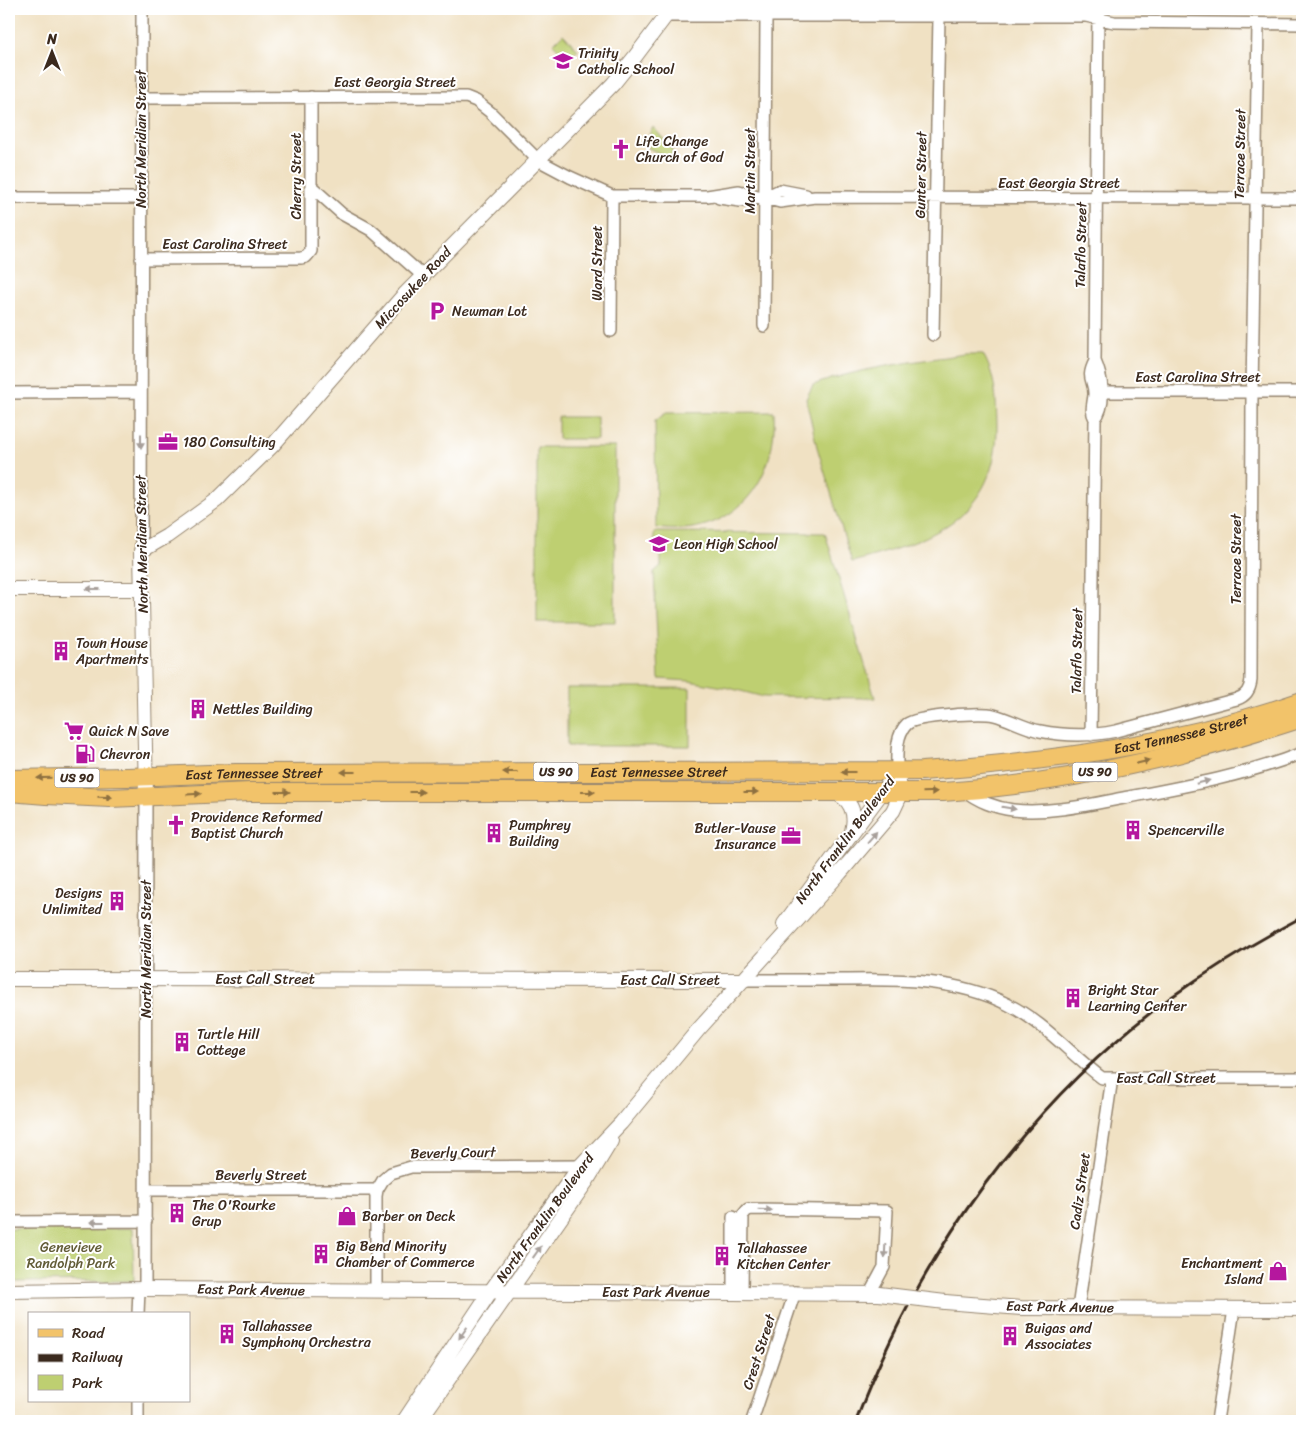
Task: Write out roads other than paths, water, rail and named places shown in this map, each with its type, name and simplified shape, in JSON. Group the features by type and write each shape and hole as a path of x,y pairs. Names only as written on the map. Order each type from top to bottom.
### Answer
{"main road":[{"name":"East Tennessee Street","path":"9,779 316,772 896,772 1028,762 1123,749 1207,730 1302,701"},
{"name":"East Tennessee Street","path":"9,792 80,797 146,797 244,792 900,792 964,790 1036,782 1114,769 1207,746 1302,718"},
{"path":"316,772 316,792"},
{"path":"540,772 540,792"}],"street":[{"name":"North Meridian Street","path":"138,1312 142,1289 146,1221 146,797 141,551 140,198 142,9"},
{"path":"668,12 766,16 1086,16 1098,14 1114,22 1302,24"},
{"name":"Miccosukee Road","path":"141,551 167,536 217,500 273,445 402,297 613,84 668,12"},
{"name":"Talaflo Street","path":"1091,735 1095,419 1092,413 1092,405 1098,392 1090,381 1090,370 1095,361 1098,14"},
{"name":"Martin Street","path":"764,326 766,16"},
{"name":"Gunter Street","path":"933,335 939,16"},
{"name":"Terrace Street","path":"896,772 897,752 901,735 908,724 920,719 988,714 1040,731 1091,735 1116,731 1237,699 1244,696 1248,691 1251,664 1254,198 1258,24"},
{"name":"Cherry Street","path":"309,254 311,251 312,187 311,97"},
{"name":"East Georgia Street","path":"141,98 466,97 476,101 490,112 538,160 612,196 707,196 740,201 765,197 780,202 815,197 1302,198"},
{"path":"312,187 342,214 371,230 423,276"},
{"name":"Ward Street","path":"612,196 612,331"},
{"path":"9,198 140,198"},
{"name":"East Carolina Street","path":"141,259 300,258 309,254"},
{"path":"9,392 141,392"},
{"name":"East Carolina Street","path":"1098,392 1302,392"},
{"path":"9,589 142,589"},
{"path":"964,790 985,802 1008,809 1060,808 1190,785 1302,753"},
{"name":"North Franklin Boulevard","path":"744,980 896,772"},
{"name":"North Franklin Boulevard","path":"404,1421 490,1292 580,1166 622,1123 698,1030 891,814 897,805 900,792 896,772"},
{"path":"831,792 845,799 852,808 854,818 852,831"},
{"name":"East Call Street","path":"9,979 895,979 962,987 1007,1004 1041,1025 1102,1078 1302,1078"},
{"name":"Cadiz Street","path":"1078,1308 1112,1078"},
{"name":"North Franklin Boulevard","path":"419,1421 586,1182 622,1123"},
{"name":"Beverly Court","path":"377,1190 382,1180 391,1172 411,1167 580,1166"},
{"name":"Beverly Street","path":"146,1190 377,1190"},
{"path":"376,1291 377,1190"},
{"path":"737,1292 743,1216 748,1209 888,1211 884,1267 875,1294"},
{"path":"733,1217 737,1292"},
{"path":"9,1222 146,1221"},
{"name":"East Park Avenue","path":"9,1291 142,1289 795,1292 875,1294 1021,1308 1302,1309"},
{"name":"Crest Street","path":"752,1421 795,1292"},
{"path":"1216,1421 1234,1309"},
{"path":"138,1402 138,1421"}],"railway":[{"path":"856,1421 882,1360 911,1300 945,1242 983,1187 1024,1135 1069,1085 1118,1040 1170,998 1235,955 1302,917"}],"place":[{"name":"Trinity Catholic School","path":"563,61"},
{"name":"Life Change Church of God","path":"621,149"},
{"name":"Newman Lot","path":"437,311"},
{"name":"180 Consulting","path":"168,442"},
{"name":"Leon High School","path":"659,544"},
{"name":"Town House Apartments","path":"61,651"},
{"name":"Nettles Building","path":"198,709"},
{"name":"Quick N Save","path":"74,731"},
{"name":"Chevron","path":"85,754"},
{"name":"Providence Reformed Baptist Church","path":"176,825"},
{"name":"Spencerville","path":"1133,830"},
{"name":"Pumphrey Building","path":"494,833"},
{"name":"Butler-Vause Insurance","path":"791,836"},
{"name":"Designs Unlimited","path":"117,901"},
{"name":"Bright Star Learning Center","path":"1073,998"},
{"name":"Turtle Hill Cottege","path":"182,1042"},
{"name":"The O'Rourke Grup","path":"177,1213"},
{"name":"Barber on Deck","path":"347,1216"},
{"name":"Big Bend Minority Chamber of Commerce","path":"321,1254"},
{"name":"Tallahassee Kitchen Center","path":"722,1256"},
{"name":"Enchantment Island","path":"1278,1271"},
{"name":"Tallahassee Symphony Orchestra","path":"227,1334"},
{"name":"Buigas and Associates","path":"1010,1336"}],"park label":[{"name":"Genevieve Randolph Park","path":"71,1256"}]}
